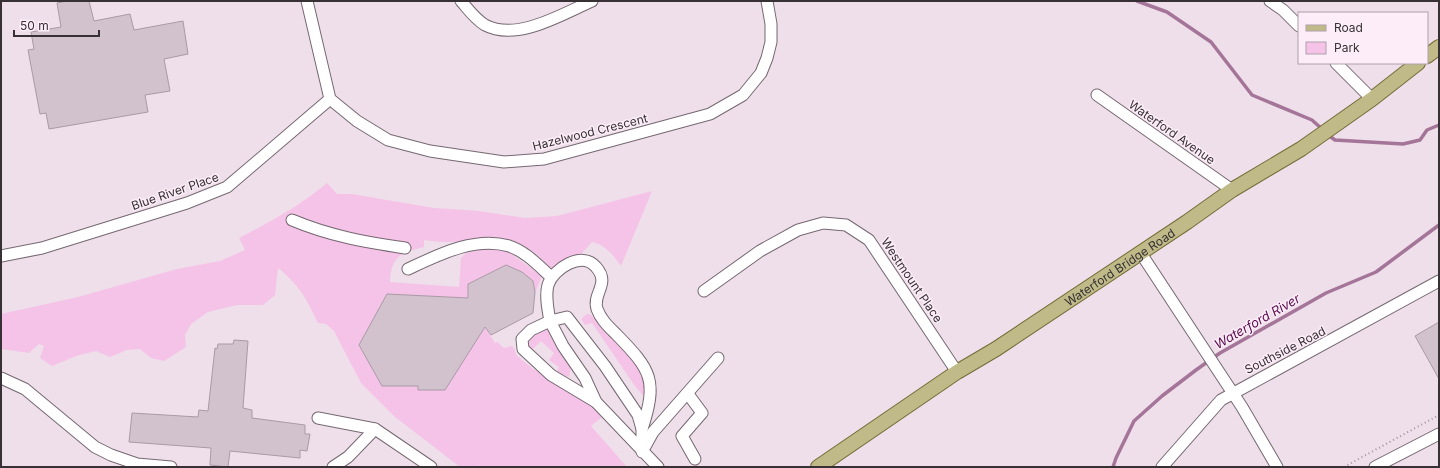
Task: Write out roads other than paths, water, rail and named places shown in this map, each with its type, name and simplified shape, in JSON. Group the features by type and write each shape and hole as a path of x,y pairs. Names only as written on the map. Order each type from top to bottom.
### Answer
{"main road":[{"path":"1428,55 1439,47"},
{"name":"Waterford Bridge Road","path":"818,467 957,372 996,349 1232,190 1301,149 1372,99 1417,64"}],"street":[{"path":"307,1 330,99"},
{"path":"461,1 484,24 496,29 517,31 592,1"},
{"name":"Hazelwood Crescent","path":"330,99 357,121 388,140 430,151 504,162 544,159 710,114 743,95 761,73 767,58 771,24 767,1"},
{"path":"1270,1 1283,10 1298,25"},
{"path":"1337,64 1372,99"},
{"name":"Waterford Avenue","path":"1097,95 1232,190"},
{"name":"Blue River Place","path":"1,256 42,248 187,203 227,187 330,99"},
{"path":"292,220 320,231 348,239 405,248"},
{"name":"Westmount Place","path":"704,291 760,251 798,230 823,223 846,226 869,240 957,372"},
{"path":"408,269 450,251 484,243 509,246 520,251 551,277"},
{"path":"1140,252 1258,432 1277,467"},
{"path":"596,402 585,378 563,346 550,321 547,301 547,287 551,277 574,261 586,260 596,266 601,274 603,284 595,302 603,322 635,353 644,366 650,382 650,399 642,429 642,452"},
{"name":"Southside Road","path":"1162,467 1215,405 1232,392 1262,378 1439,281"},
{"path":"642,429 638,415 581,333 567,317 550,321 531,330 522,340 523,349 552,375 596,402 642,452 658,467"},
{"path":"642,452 653,432 688,394 718,358"},
{"path":"1,378 25,389 95,447 111,455 137,464 171,467"},
{"path":"688,394 702,413 682,436 695,459"},
{"path":"318,418 375,428 431,467"},
{"path":"333,467 348,457 375,428"},
{"path":"1375,467 1439,434"}],"waterway":[{"path":"1137,1 1167,12 1211,42 1252,95 1312,120 1322,129"},
{"path":"1328,135 1335,140 1403,144 1420,140 1427,130 1439,125"},
{"name":"Waterford River","path":"1113,467 1134,421 1162,396 1196,370 1220,353 1326,293 1376,272 1439,225"}]}
